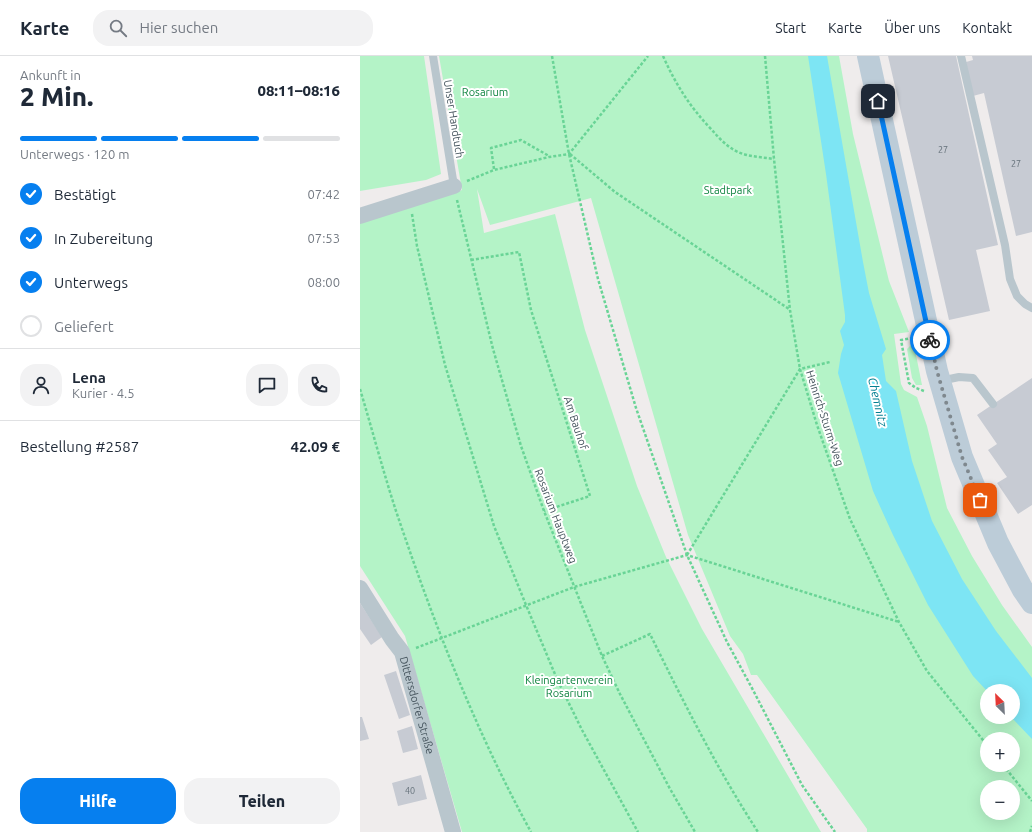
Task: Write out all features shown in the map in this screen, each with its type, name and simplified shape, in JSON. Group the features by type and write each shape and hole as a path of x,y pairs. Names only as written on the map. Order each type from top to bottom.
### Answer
{"street":[{"path":"868,56 934,387 998,543 1023,590 1032,603"},
{"path":"360,216 454,186"},
{"name":"Dittersdorfer Straße","path":"360,588 392,639 402,652 453,832"}],"lane":[{"name":"Unser Handtuch","path":"433,56 454,186"},
{"path":"962,56 1005,245 1010,280 1017,296 1025,304 1032,308"},
{"path":"934,387 959,376 973,378 993,404"}],"path":[{"path":"552,56 569,154 598,279 636,408 687,555 727,642 802,785 835,832"},
{"path":"454,186 494,170 549,157 569,154 648,56"},
{"path":"663,56 679,89 696,114 723,142 737,152 750,156 774,159"},
{"name":"Heinrich-Sturm-Weg","path":"765,56 790,310 800,369 817,425 850,519 899,622 927,671 980,736"},
{"path":"494,170 491,148 521,140 549,157"},
{"path":"569,154 615,192 790,310"},
{"name":"Rosarium Hauptweg","path":"454,186 493,349 521,446 544,511 602,656 642,738 695,832"},
{"path":"409,201 445,365 494,526 558,679 582,730 638,832"},
{"name":"Am Bauhof","path":"471,260 519,252 531,310 590,496 544,511"},
{"path":"916,337 901,340 909,383 916,388 934,387"},
{"path":"687,555 800,369 830,362"},
{"path":"360,388 396,509 443,638 488,746 531,832"},
{"path":"402,652 421,647 574,587 687,555 899,622"},
{"path":"602,656 650,634 690,714 741,806 758,832"},
{"path":"1009,772 1032,801"},
{"path":"1030,832 1032,826"}],"green space":[{"path":"360,56 424,56 441,174 426,180 360,191"},
{"path":"439,56 839,56 853,134 889,281 909,332 894,334 901,384 904,390 917,397 927,426 947,508 972,556 1002,605 1032,647 1032,832 867,832 867,829 757,675 751,675 743,654 730,636 688,535 591,198 490,225 477,189 484,233 555,214 585,330 637,486 666,557 702,629 821,832 462,832 405,636 360,566 360,223 462,190"},
{"path":"911,345 914,345 922,385 916,385 912,378 907,349"}],"water":[{"name":"Chemnitz","path":"808,56 827,56 869,293 886,349 882,355 886,381 896,391 912,461 932,521 962,579 996,631 1032,678 1032,739 1018,724 1020,724 1020,684 980,684 973,676 928,605 873,491 838,373 844,345 840,331 845,322 845,315"}],"building":[{"path":"888,56 956,56 998,245 976,250 990,311 949,320"},
{"path":"972,56 1032,56 1032,232 1016,236 984,93 973,96 966,62 973,60"},
{"path":"1032,378 1032,505 1018,514 997,483 1007,477 988,450 997,444 977,415"},
{"path":"360,603 382,637 371,645 360,629"},
{"path":"396,671 410,715 399,719 384,675"},
{"path":"360,717 362,717 369,739 360,741"},
{"path":"412,726 418,749 403,753 397,731"},
{"path":"421,775 427,799 398,806 392,783"}],"way so far":[{"path":"930,340 937,371 962,457 980,500"}],"route":[{"path":"878,101 930,340"}],"park label":[{"name":"Rosarium","path":"485,92"},
{"name":"Stadtpark","path":"728,190"},
{"name":"Kleingartenverein Rosarium","path":"569,686"}]}
